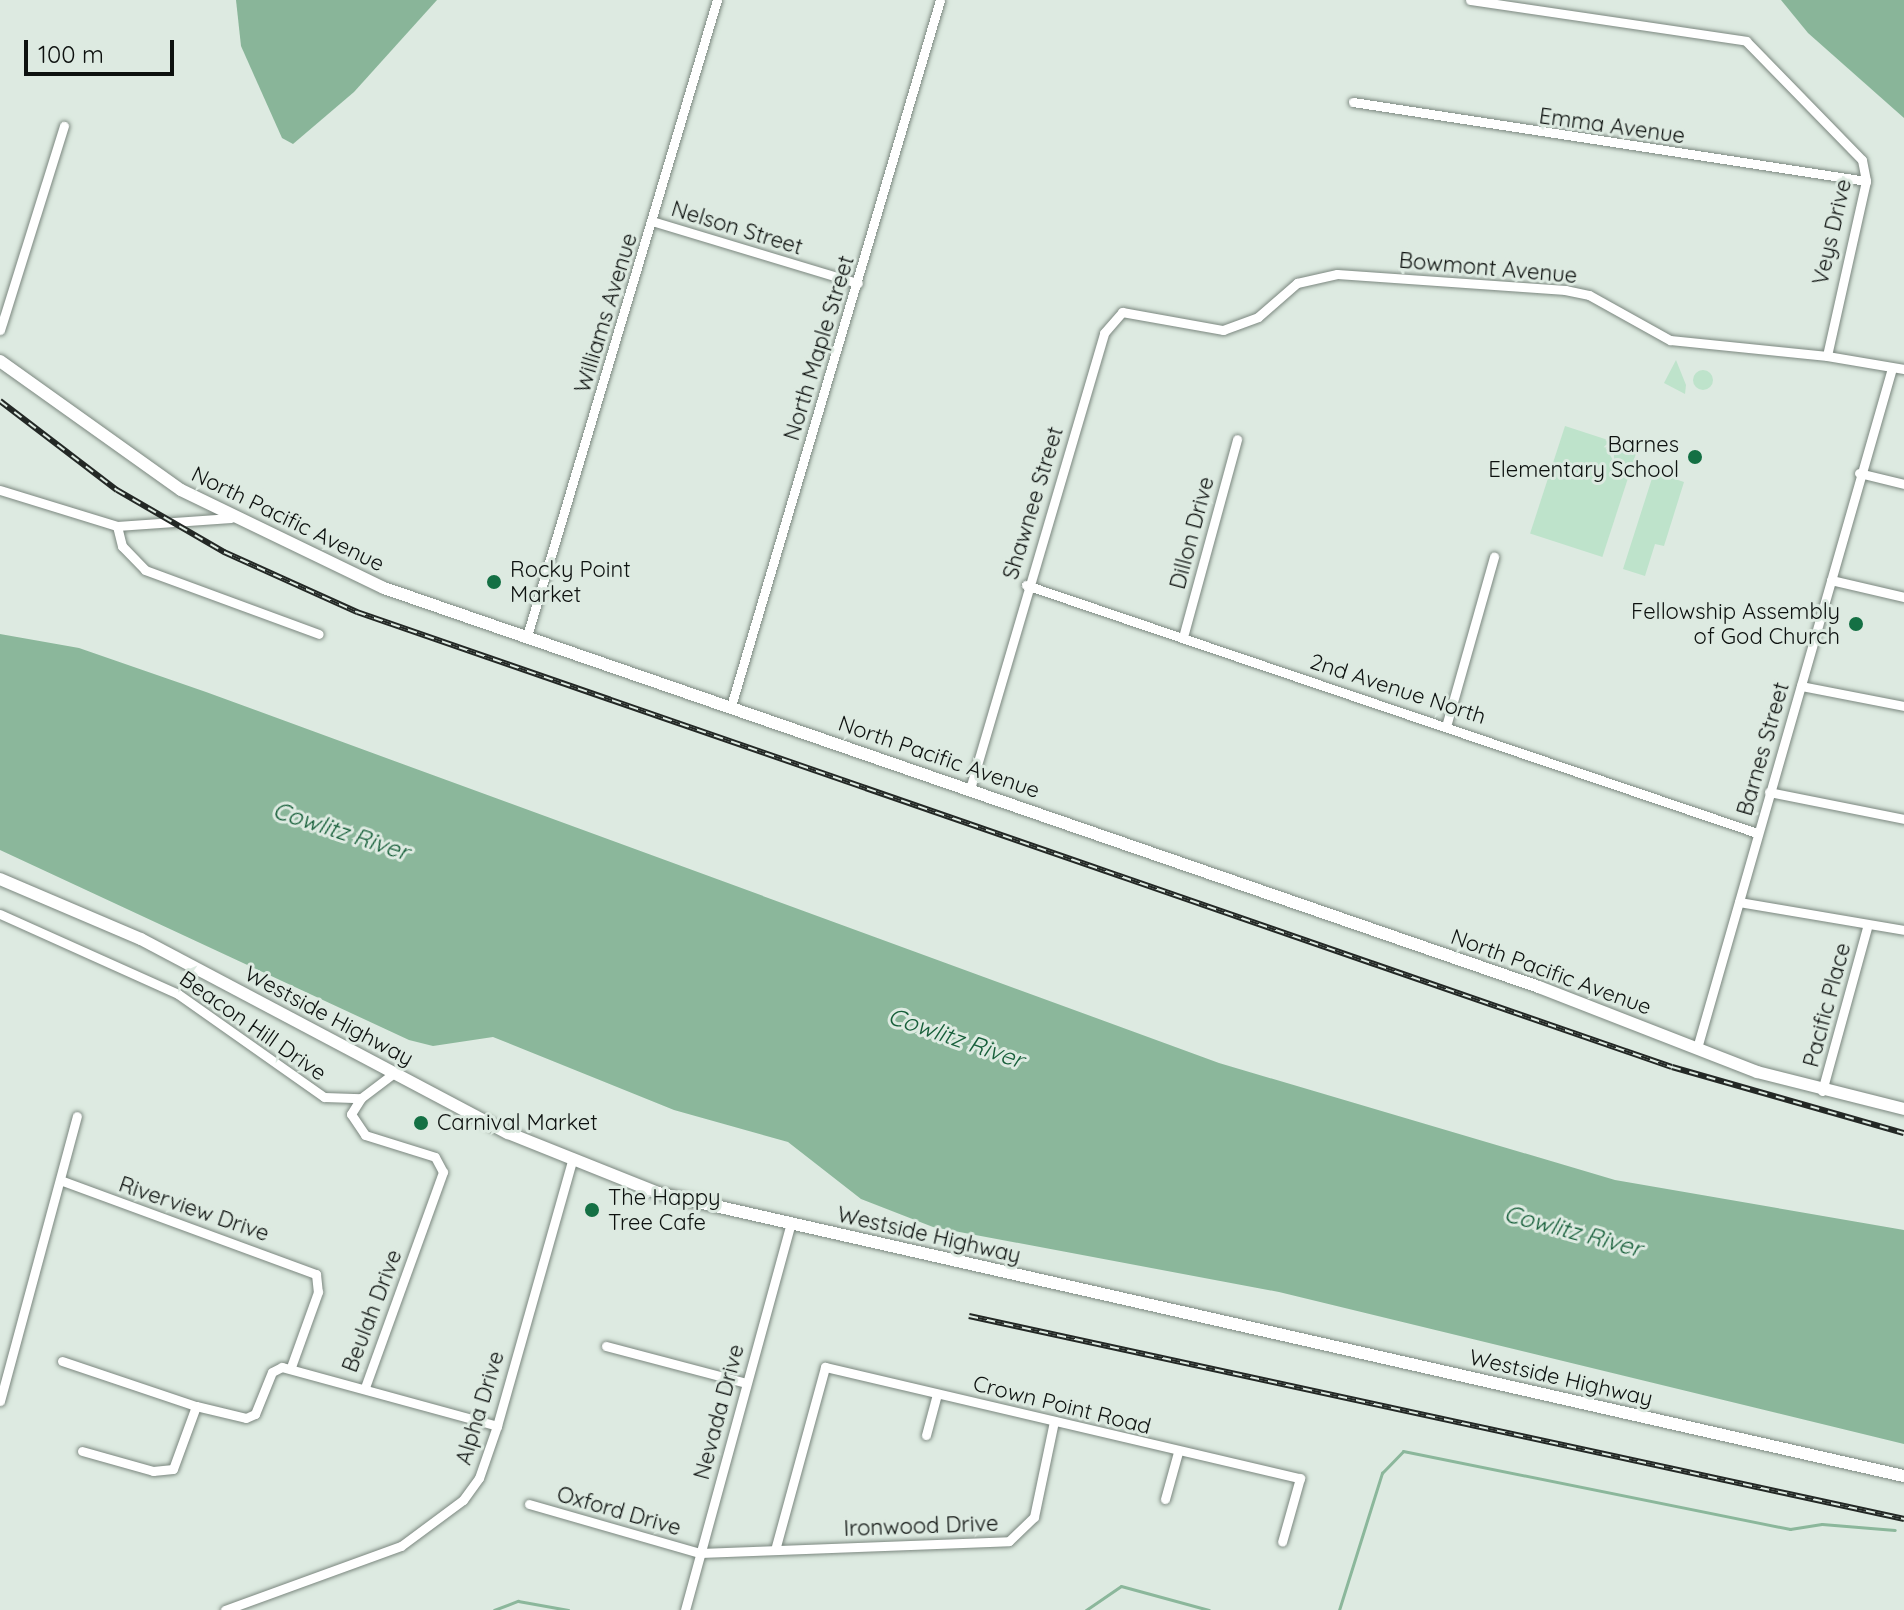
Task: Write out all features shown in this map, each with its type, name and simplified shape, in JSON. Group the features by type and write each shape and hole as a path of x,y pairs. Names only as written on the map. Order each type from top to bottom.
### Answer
{"street":[{"name":"Williams Avenue","path":"527,636 717,0"},
{"name":"North Maple Street","path":"731,706 940,0"},
{"name":"Veys Drive","path":"1470,0 1746,41 1862,160 1866,181 1827,356"},
{"name":"Emma Avenue","path":"1353,102 1866,181"},
{"path":"0,330 64,126"},
{"name":"Nelson Street","path":"652,221 858,283"},
{"name":"Bowmont Avenue","path":"1198,326 1240,326 1297,283 1337,274 1565,290 1589,295 1670,340 1827,356"},
{"name":"Shawnee Street","path":"970,789 1026,585 1110,320 1133,309 1198,326"},
{"path":"1827,356 1904,369"},
{"name":"North Pacific Avenue","path":"0,361 100,438 231,518 384,588 970,789 1822,1091 1904,1109"},
{"name":"Barnes Street","path":"1697,1048 1859,473 1892,368"},
{"name":"Dillon Drive","path":"1183,637 1237,439"},
{"path":"1859,473 1904,484"},
{"path":"0,490 117,526 231,518"},
{"path":"117,526 122,546 145,570 319,634"},
{"path":"1447,723 1494,557"},
{"path":"1831,580 1904,597"},
{"name":"2nd Avenue North","path":"1026,585 1447,723 1757,833"},
{"path":"1801,686 1904,706"},
{"path":"1769,792 1904,819"},
{"name":"Westside Highway","path":"0,879 141,939 394,1073 572,1161 658,1193 1904,1476"},
{"path":"1739,902 1867,928 1904,930"},
{"name":"Beacon Hill Drive","path":"0,914 178,994 319,1095 361,1098"},
{"name":"Pacific Place","path":"1822,1091 1867,928"},
{"path":"361,1098 394,1073"},
{"name":"Beulah Drive","path":"291,1367 365,1387 443,1172 435,1157 365,1135 351,1114 361,1098"},
{"path":"0,1401 77,1116"},
{"name":"Alpha Drive","path":"225,1610 426,1532 479,1478 497,1426 572,1161"},
{"name":"Riverview Drive","path":"60,1180 316,1274 318,1292 291,1367"},
{"name":"Nevada Drive","path":"685,1610 790,1225"},
{"path":"606,1346 746,1383"},
{"path":"62,1361 196,1406 246,1418 255,1414 272,1372 291,1367"},
{"name":"Crown Point Road","path":"775,1550 825,1367 1178,1452 1300,1478 1282,1542"},
{"path":"365,1387 497,1426"},
{"path":"926,1435 937,1394"},
{"path":"82,1451 165,1472 180,1459 196,1406"},
{"name":"Ironwood Drive","path":"700,1553 1009,1541 1034,1517 1054,1421"},
{"name":"Crown Point Road","path":"1165,1499 1178,1452"},
{"name":"Oxford Drive","path":"529,1504 700,1553"}],"shaded area":[{"path":"236,0 437,0 354,92 293,144 282,138 241,46"},
{"path":"1781,0 1904,0 1904,118 1808,33"},
{"path":"1676,360 1686,385 1685,394 1664,383"},
{"path":"1703,370 1710,373 1713,380 1710,387 1703,390 1696,387 1693,380 1696,373"},
{"path":"1565,426 1637,449 1602,557 1530,533"},
{"path":"1654,472 1684,482 1664,546 1655,544 1645,576 1623,569"}],"water":[{"name":"Cowlitz River","path":"0,634 79,648 206,692 1219,1063 1615,1180 1904,1230 1904,1444 1279,1292 933,1227 861,1199 788,1142 674,1110 493,1037 433,1046 409,1040 0,850"}],"waterway":[{"path":"1339,1610 1382,1473 1403,1451 1790,1529 1822,1524 1895,1530"},
{"path":"1086,1610 1121,1586 1209,1610"},
{"path":"494,1610 518,1601 568,1610"}],"railway":[{"path":"0,401 117,490 224,552 357,612 1672,1067 1904,1133"},
{"path":"969,1316 1904,1519"}],"place":[{"name":"Barnes Elementary School","path":"1695,457"},
{"name":"Rocky Point Market","path":"494,582"},
{"name":"Fellowship Assembly of God Church","path":"1856,624"},
{"name":"Carnival Market","path":"421,1123"},
{"name":"The Happy Tree Cafe","path":"592,1210"}]}
